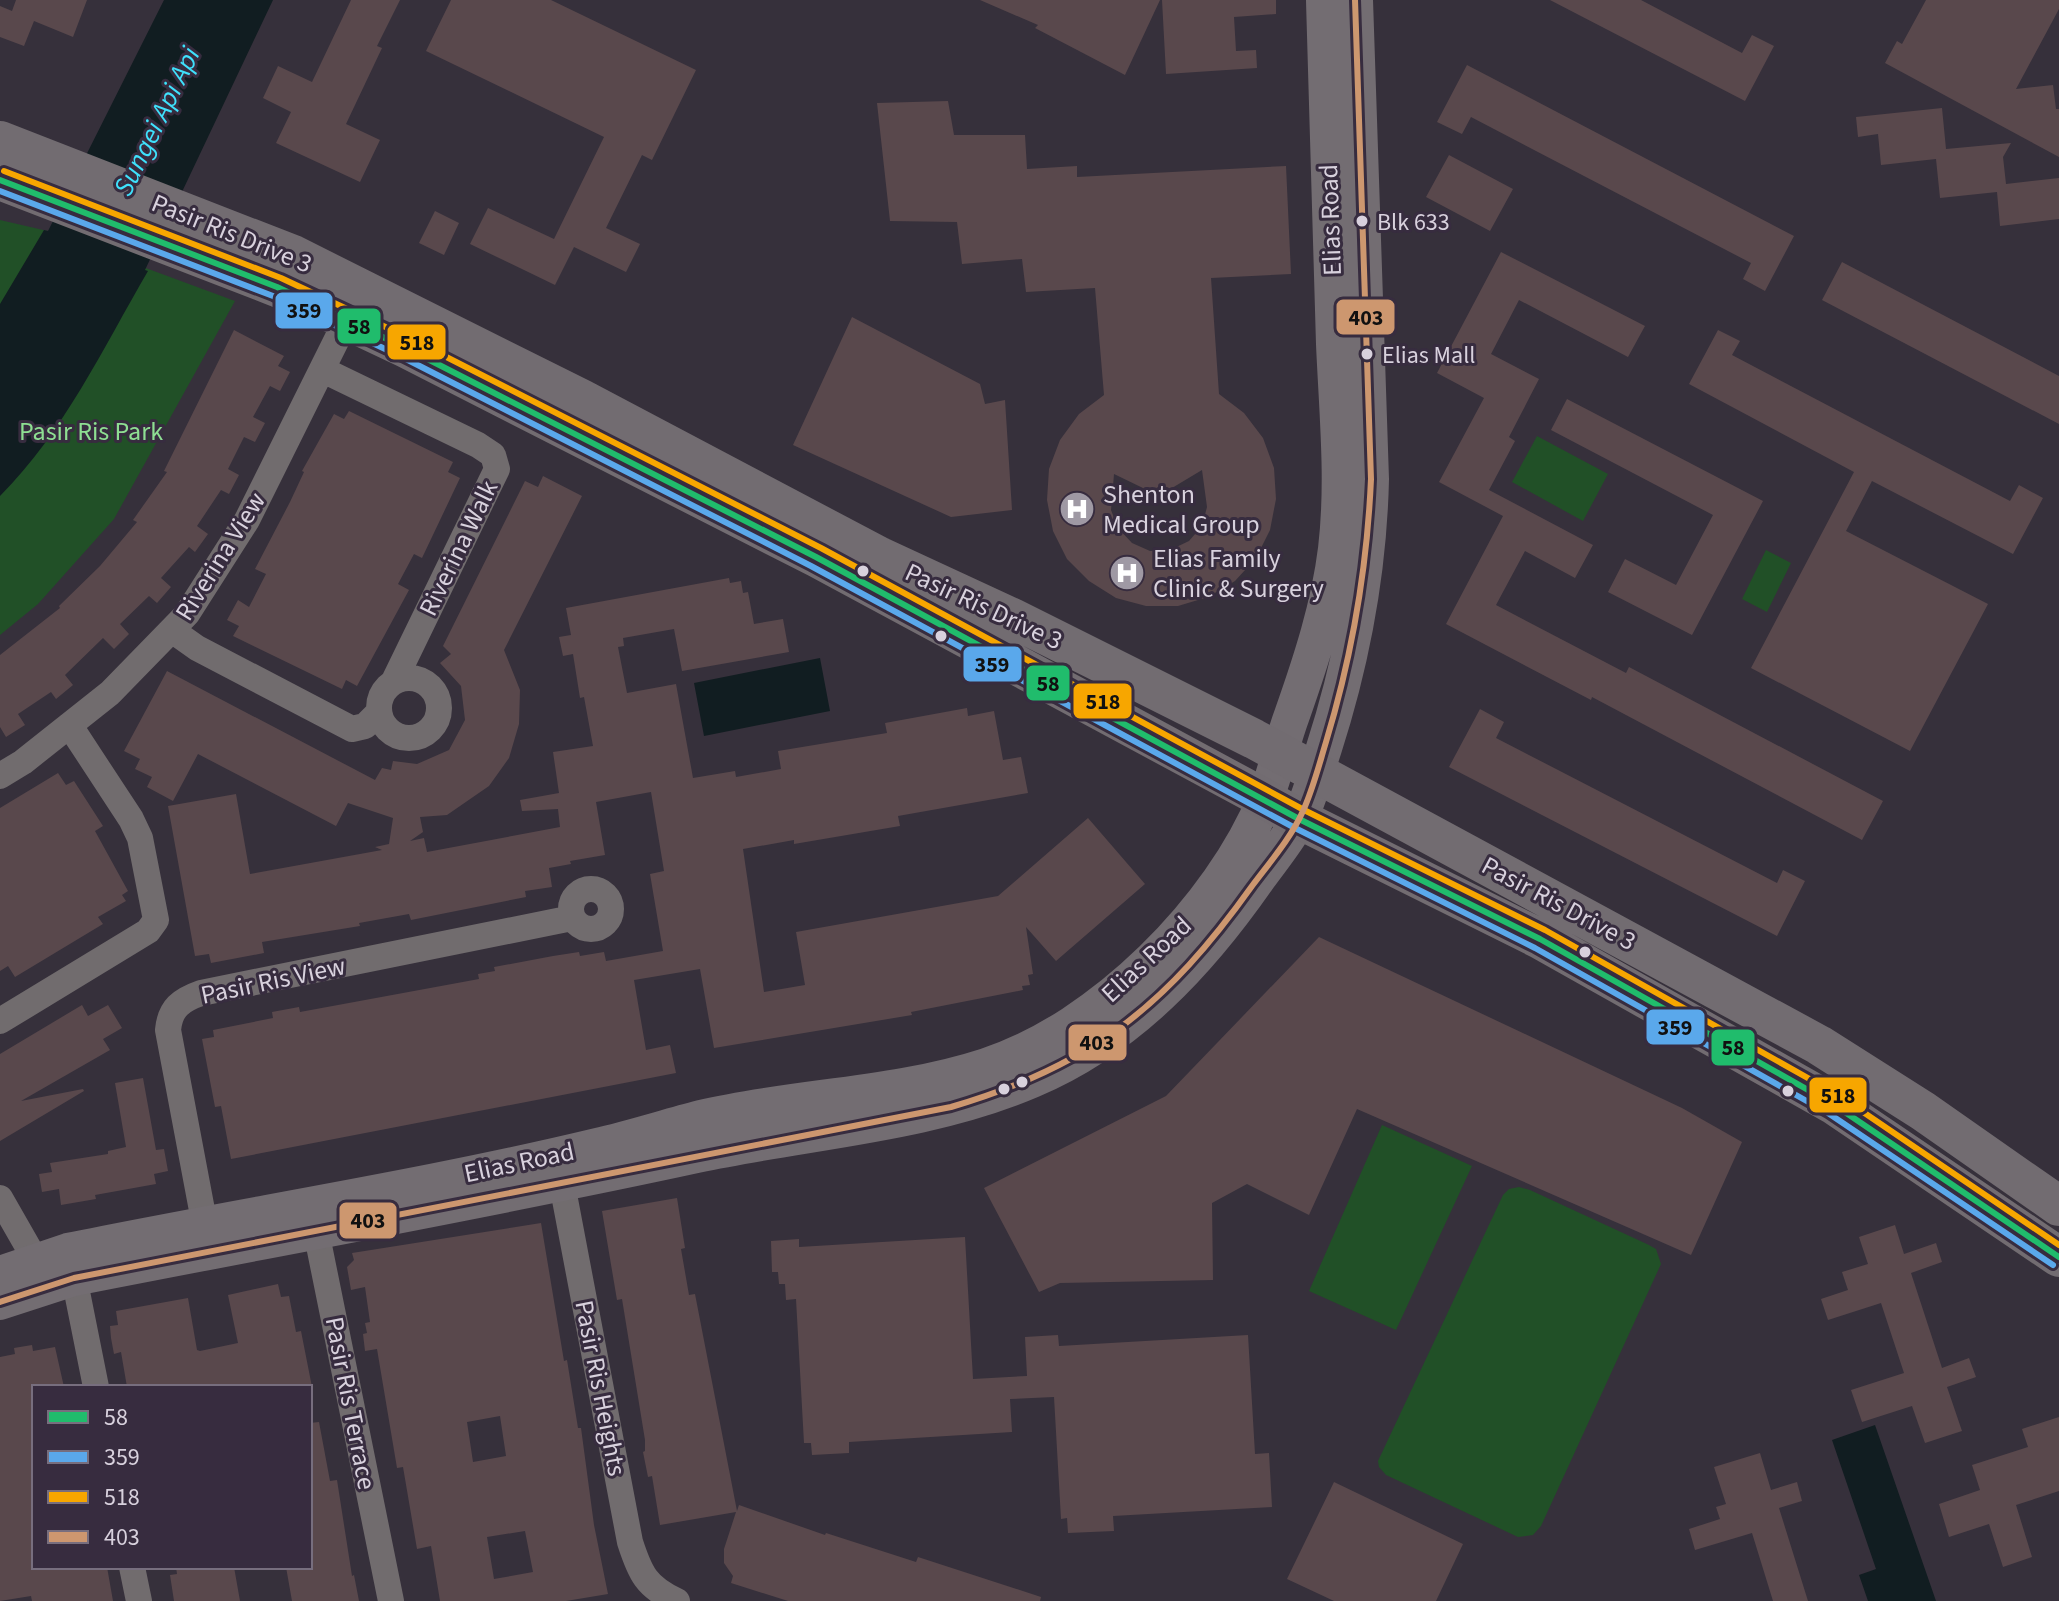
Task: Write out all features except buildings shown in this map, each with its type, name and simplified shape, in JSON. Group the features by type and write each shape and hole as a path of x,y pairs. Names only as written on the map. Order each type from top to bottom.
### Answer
{"main road":[{"name":"Pasir Ris Drive 3","path":"0,141 634,426 880,557 1012,618 1280,752 1819,1045 1923,1111 2059,1206"},
{"name":"Pasir Ris Drive 3","path":"0,180 285,271 346,321 406,348 722,507 1299,819 1540,939 1833,1104 2059,1257"}],"street":[{"name":"Elias Road","path":"560,1170 705,1117 817,1097 938,1081 993,1064 1051,1038 1125,985 1187,924 1239,851 1265,799 1309,668 1326,603 1336,546 1341,477 1324,0"},
{"name":"Elias Road","path":"0,1274 57,1269 207,1237 560,1170 738,1146 922,1114 1033,1080 1107,1040 1148,1007 1190,967 1247,894 1299,819 1342,687 1370,530 1371,479 1355,0"},
{"name":"Riverina View","path":"0,776 23,762 110,693 187,614 247,520 346,321"},
{"name":"Riverina Walk","path":"323,370 478,445 493,455 497,469 394,681 380,696 378,713"},
{"path":"173,631 197,648 352,729 365,726 378,713 391,732 412,738 424,733 433,726 438,716 436,695 430,686 414,678 394,681"},
{"path":"0,1021 148,931 156,920 140,838 131,819 70,726"},
{"name":"Pasir Ris View","path":"207,1237 168,1030 169,1017 183,999 572,918"},
{"name":"Pasir Ris Heights","path":"560,1170 630,1542 640,1572 649,1583 677,1601"},
{"path":"0,1198 57,1269 95,1385"},
{"name":"Pasir Ris Terrace","path":"314,1219 391,1601"},
{"name":"Elias Road","path":"0,1302 57,1269"},
{"path":"132,1569 139,1601"}],"green space":[{"path":"0,220 52,232 0,339"},
{"name":"Pasir Ris Park","path":"143,267 235,301 114,519 38,604 0,635 0,473"},
{"path":"1537,436 1608,474 1583,521 1512,482"},
{"path":"1766,550 1791,563 1767,612 1742,599"},
{"path":"1382,1125 1472,1166 1396,1330 1309,1291"},
{"path":"1519,1187 1649,1245 1656,1249 1661,1264 1541,1526 1533,1535 1518,1537 1386,1475 1378,1461 1503,1195 1509,1189"}],"water":[{"name":"Sungei Api Api","path":"164,0 273,0 145,270 148,271 63,417 44,445 0,496 0,304 44,230 48,231"},
{"path":"820,658 830,711 704,736 694,683"},
{"path":"1875,1425 1936,1601 1868,1601 1859,1575 1876,1569 1832,1440"}],"transit line":[{"name":"403","path":"0,1302 74,1278 951,1107 1046,1072 1122,1026 1157,997 1220,928 1280,850 1298,821 1318,768 1351,645 1366,546 1371,479 1355,0"},
{"name":"518","path":"4,171 281,278 411,339 821,548 1304,810 1545,930 1838,1095 2059,1245"},
{"name":"58","path":"0,180 277,287 406,348 816,557 1299,819 1540,939 1833,1104 2059,1257"},
{"name":"359","path":"0,191 273,296 402,357 811,566 1295,828 1535,948 1828,1113 2053,1265"}],"place":[{"name":"Blk 633","path":"1362,221"},
{"name":"Elias Mall","path":"1367,354"},
{"name":"Shenton Medical Group","path":"1077,509"},
{"name":"Elias Family Clinic & Surgery","path":"1127,573"}]}
